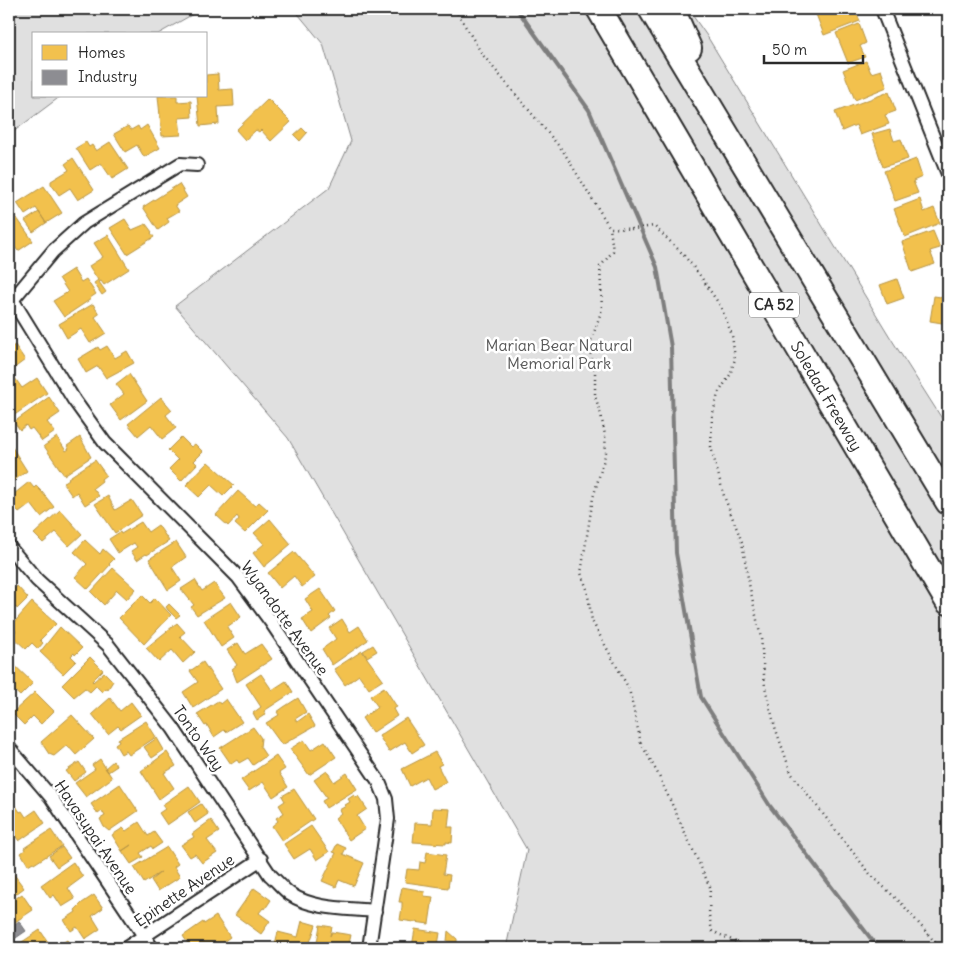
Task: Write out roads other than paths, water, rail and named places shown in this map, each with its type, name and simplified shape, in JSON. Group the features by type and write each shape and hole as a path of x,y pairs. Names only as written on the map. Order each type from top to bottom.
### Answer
{"highway":[{"name":"Soledad Freeway","path":"599,9 948,602"},
{"path":"651,9 711,108"},
{"path":"672,9 689,47 711,108"},
{"name":"CA 52","path":"711,108 948,502"}],"street":[{"path":"882,9 948,174"},
{"path":"11,303 54,252 84,223 180,164 197,164"},
{"name":"Wyandotte Avenue","path":"11,303 74,400 105,443 238,577 271,622 379,782 386,799 388,819 369,948"},
{"name":"Tonto Way","path":"9,547 37,580 108,645 173,728 270,875 290,894 303,901 320,906 375,911"},
{"name":"Havasupai Avenue","path":"9,748 51,797 152,948"},
{"name":"Epinette Avenue","path":"126,948 261,859"}],"waterway":[{"path":"517,9 589,110 657,267 671,347 676,553 701,697 770,806 878,948"}],"park label":[{"name":"Marian Bear Natural Memorial Park","path":"559,354"}]}
